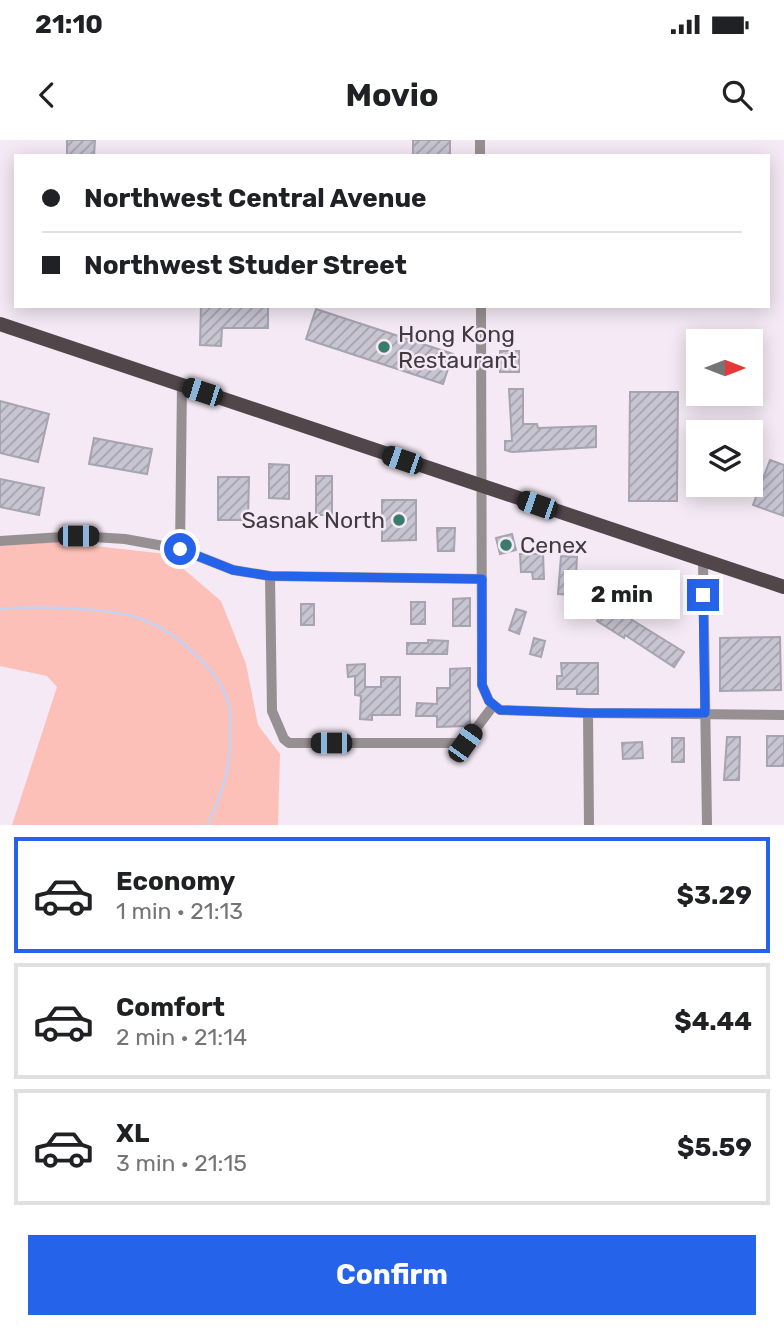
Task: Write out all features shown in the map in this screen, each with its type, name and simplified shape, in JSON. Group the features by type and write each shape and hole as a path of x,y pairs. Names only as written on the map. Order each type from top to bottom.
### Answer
{"main road":[{"path":"0,324 784,587"}],"street":[{"path":"481,308 484,694 493,706 500,710 784,715"},
{"path":"180,549 182,385"},
{"path":"0,541 102,536 180,549 233,570 270,576 482,579"},
{"path":"703,561 707,825"},
{"path":"270,576 272,711 284,739 289,743 465,743 493,706"},
{"path":"587,713 589,825"}],"shaded area":[{"path":"59,542 166,554 221,601 246,664 258,725 280,754 278,825 12,825 57,687 47,676 0,666 0,546"}],"building":[{"path":"67,140 95,140 94,154 67,154"},
{"path":"413,140 450,140 450,154 413,154"},
{"path":"201,308 268,308 268,328 222,328 221,346 200,345"},
{"path":"316,309 453,354 443,384 306,339"},
{"path":"500,351 519,351 519,372 500,372"},
{"path":"509,389 523,389 523,424 537,424 538,428 596,426 596,447 512,452 505,450 505,441 512,441"},
{"path":"630,392 678,392 677,501 629,501"},
{"path":"0,401 49,414 38,462 0,453"},
{"path":"94,438 152,449 147,474 89,464"},
{"path":"770,460 784,465 784,516 753,505 756,497 763,497 763,479"},
{"path":"269,464 289,465 289,499 269,498"},
{"path":"316,476 332,476 332,515 316,515"},
{"path":"218,477 249,477 248,520 218,520"},
{"path":"0,479 44,488 39,515 0,507"},
{"name":"Sasnak North","path":"382,500 416,500 416,540 382,541"},
{"path":"437,528 455,528 454,551 438,551"},
{"path":"512,534 516,550 500,554 496,538"},
{"path":"520,554 543,554 544,579 533,579 532,572 521,572"},
{"path":"561,556 577,557 575,595 558,594"},
{"path":"470,598 470,626 453,626 453,599"},
{"path":"411,602 425,602 425,624 411,624"},
{"path":"301,604 314,604 314,625 301,625"},
{"path":"608,605 684,652 674,667 625,635 624,638 597,621"},
{"path":"516,609 526,612 519,634 509,630"},
{"path":"780,637 781,690 720,691 720,638"},
{"path":"534,638 545,641 541,657 530,654"},
{"path":"428,640 448,641 447,654 407,654 407,643 428,643"},
{"path":"561,663 598,663 598,694 577,694 577,689 557,689 557,676 562,676"},
{"path":"365,664 365,687 381,687 381,677 400,677 400,715 372,715 372,720 360,719 361,696 355,695 355,676 348,677 347,665"},
{"path":"470,668 468,726 437,727 437,716 416,716 417,703 437,704 437,688 450,688 450,669"},
{"path":"767,736 784,736 784,766 767,766"},
{"path":"727,737 740,737 739,780 724,780"},
{"path":"672,738 684,738 684,762 672,762"},
{"path":"642,742 643,758 623,759 622,743"}],"waterway":[{"path":"0,609 74,608 113,612 157,626 196,654 217,679 230,710 228,766 208,825"}],"place":[{"name":"Hong Kong Restaurant","path":"384,347"},
{"name":"Sasnak North","path":"399,520"},
{"name":"Cenex","path":"506,545"}],"route":[{"path":"180,549 233,570 270,576 482,579 482,685 489,701 500,710 705,713 703,595"}]}
